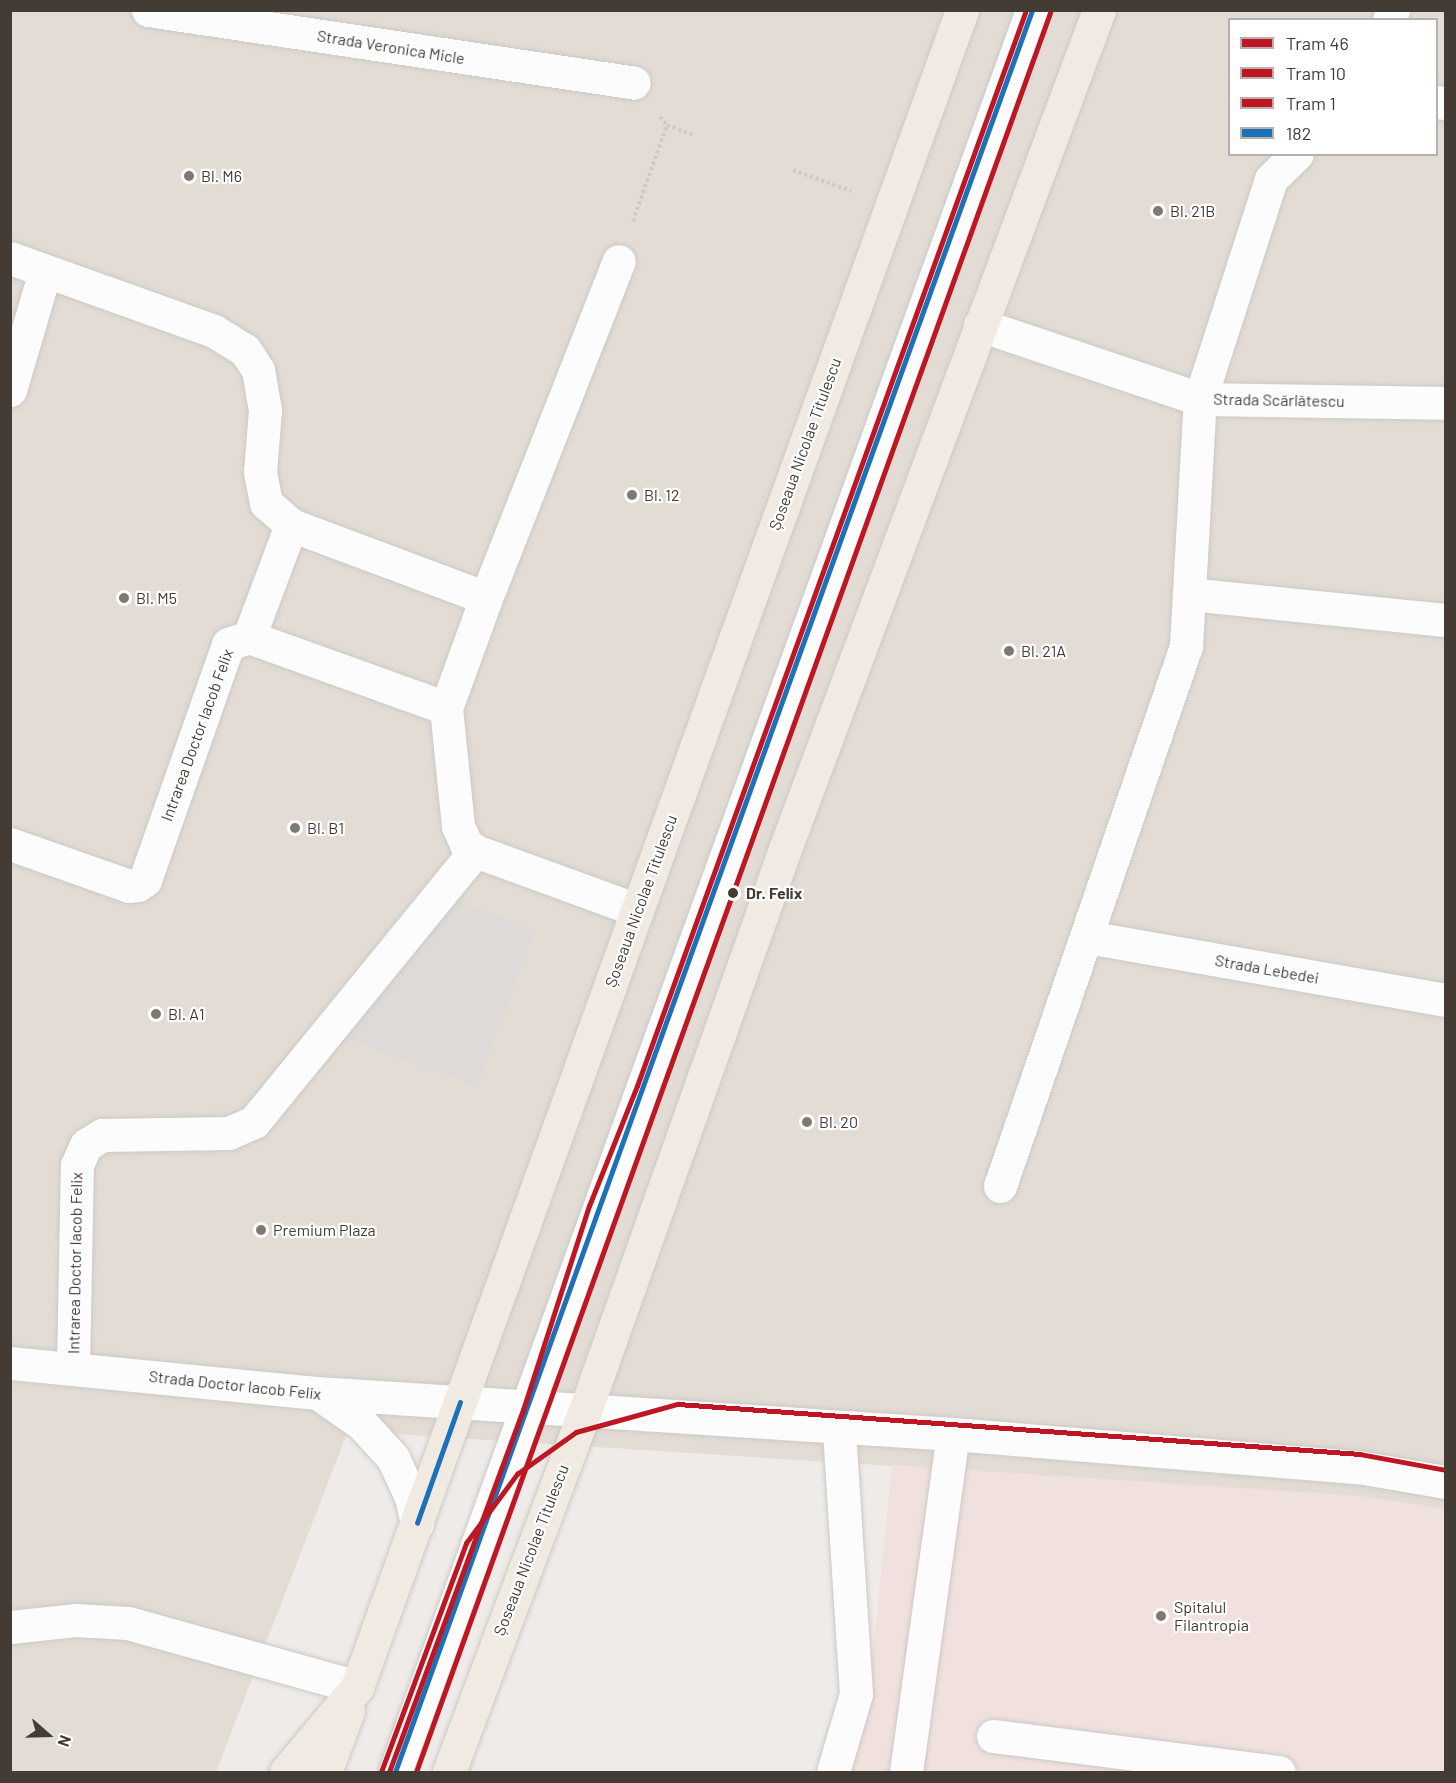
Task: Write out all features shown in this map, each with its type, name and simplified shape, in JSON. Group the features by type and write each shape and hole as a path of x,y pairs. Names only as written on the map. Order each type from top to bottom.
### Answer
{"main road":[{"name":"Șoseaua Nicolae Titulescu","path":"285,1773 357,1687 962,10"},
{"name":"Șoseaua Nicolae Titulescu","path":"448,1772 585,1411 785,849 1099,10"},
{"path":"325,1773 357,1687"}],"street":[{"name":"Strada Veronica Micle","path":"148,10 288,21 634,83"},
{"path":"395,1773 529,1407 676,988 1032,10"},
{"path":"1000,1186 1088,938 1186,646 1200,399 1271,179 1295,156"},
{"path":"10,258 214,331 245,350 258,370 265,410 260,472 266,503 291,525 486,598"},
{"path":"619,261 486,598 446,708 460,836 475,851 637,910"},
{"path":"10,390 45,271"},
{"name":"Strada Scărlătescu","path":"980,324 1200,399 1446,403"},
{"path":"249,637 291,525"},
{"path":"1189,594 1446,620"},
{"name":"Intrarea Doctor Iacob Felix","path":"10,844 129,886 138,885 145,880 228,644 249,637 446,708"},
{"name":"Intrarea Doctor Iacob Felix","path":"73,1368 77,1165 86,1145 102,1135 229,1133 254,1122 475,851"},
{"name":"Strada Lebedei","path":"1088,938 1446,1000"},
{"name":"Strada Doctor Iacob Felix","path":"10,1363 317,1394 585,1411"},
{"path":"317,1394 362,1424 393,1458 411,1497 417,1523"},
{"path":"585,1411 953,1434 1358,1467 1446,1482"},
{"path":"832,1773 849,1726 856,1687 838,1428"},
{"path":"906,1773 953,1434"},
{"path":"10,1627 75,1620 128,1623 357,1687"},
{"path":"993,1736 1273,1772"}],"path":[{"path":"619,261 666,125"},
{"path":"793,170 891,207"}],"shaded area":[{"path":"11,11 1445,11 1445,1509 1358,1496 348,1431 216,1772 11,1772"},
{"path":"455,900 535,930 477,1086 344,1038"},
{"name":"Spitalul Filantropia","path":"892,1465 1358,1496 1445,1509 1445,1772 848,1772 866,1723"}],"tram line":[{"name":"10","path":"389,1772 523,1410 589,1206 637,1086 1025,13"},
{"name":"1","path":"416,1772 1050,13"},
{"name":"46","path":"381,1772 466,1543 517,1474 576,1432 678,1404 1360,1454 1446,1470"}],"transit line":[{"name":"182","path":"395,1772 1032,10"},
{"name":"182","path":"417,1523 460,1402"}],"place":[{"name":"Bl. M6","path":"189,176"},
{"name":"Bl. 21B","path":"1158,211"},
{"name":"Bl. 12","path":"632,495"},
{"name":"Bl. M5","path":"124,598"},
{"name":"Bl. 21A","path":"1009,651"},
{"name":"Bl. B1","path":"295,828"},
{"name":"Dr. Felix","path":"733,893"},
{"name":"Bl. A1","path":"156,1014"},
{"name":"Bl. 20","path":"807,1122"},
{"name":"Premium Plaza","path":"261,1230"},
{"name":"Spitalul Filantropia","path":"1161,1616"}]}
